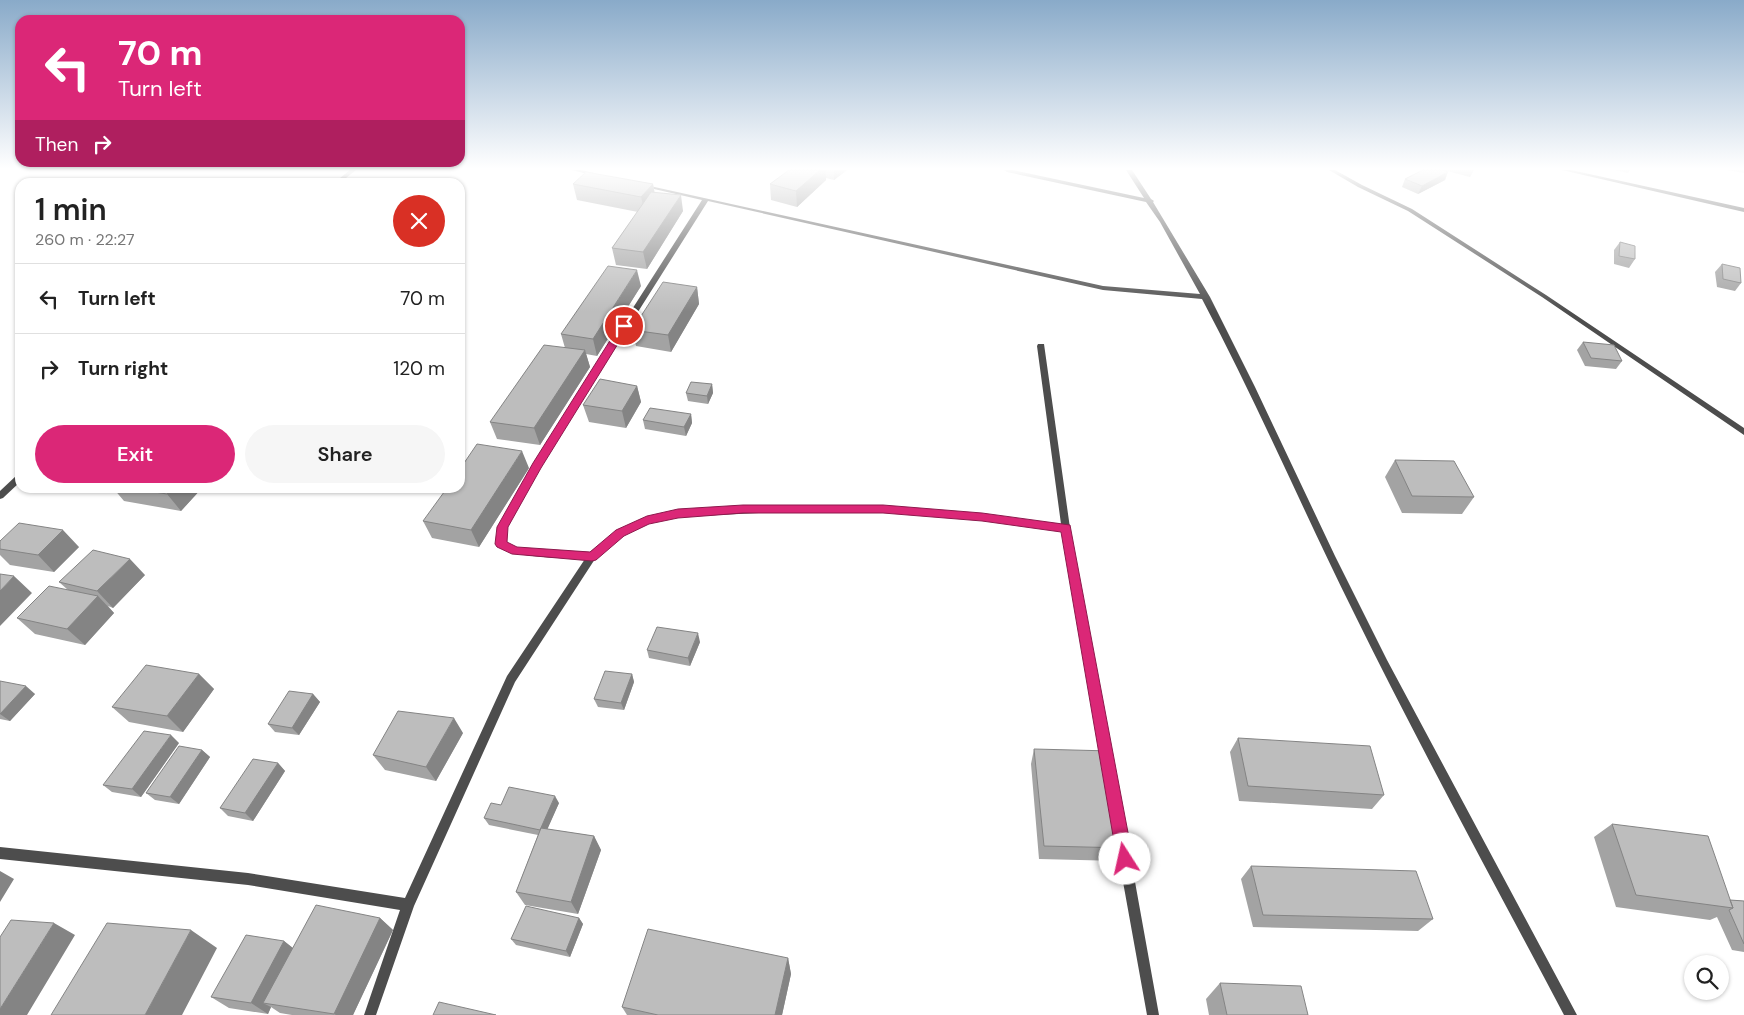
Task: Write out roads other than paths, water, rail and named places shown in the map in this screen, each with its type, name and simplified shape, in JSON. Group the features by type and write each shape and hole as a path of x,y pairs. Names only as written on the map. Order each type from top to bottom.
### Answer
{"street":[{"path":"592,556 516,551 501,544 502,527 536,466 695,217"},
{"path":"784,217 1103,288 1206,297"},
{"path":"1160,217 1206,297 1358,612 1571,1015"},
{"path":"1421,217 1544,296 1744,432"},
{"path":"1042,346 1066,528 1109,772"},
{"path":"0,496 15,482"},
{"path":"370,1015 408,906 511,679 592,556 620,533 647,520 678,514 743,509 883,509 982,517 1066,528"},
{"path":"1120,830 1153,1015"},
{"path":"0,853 248,879 408,906"}]}
